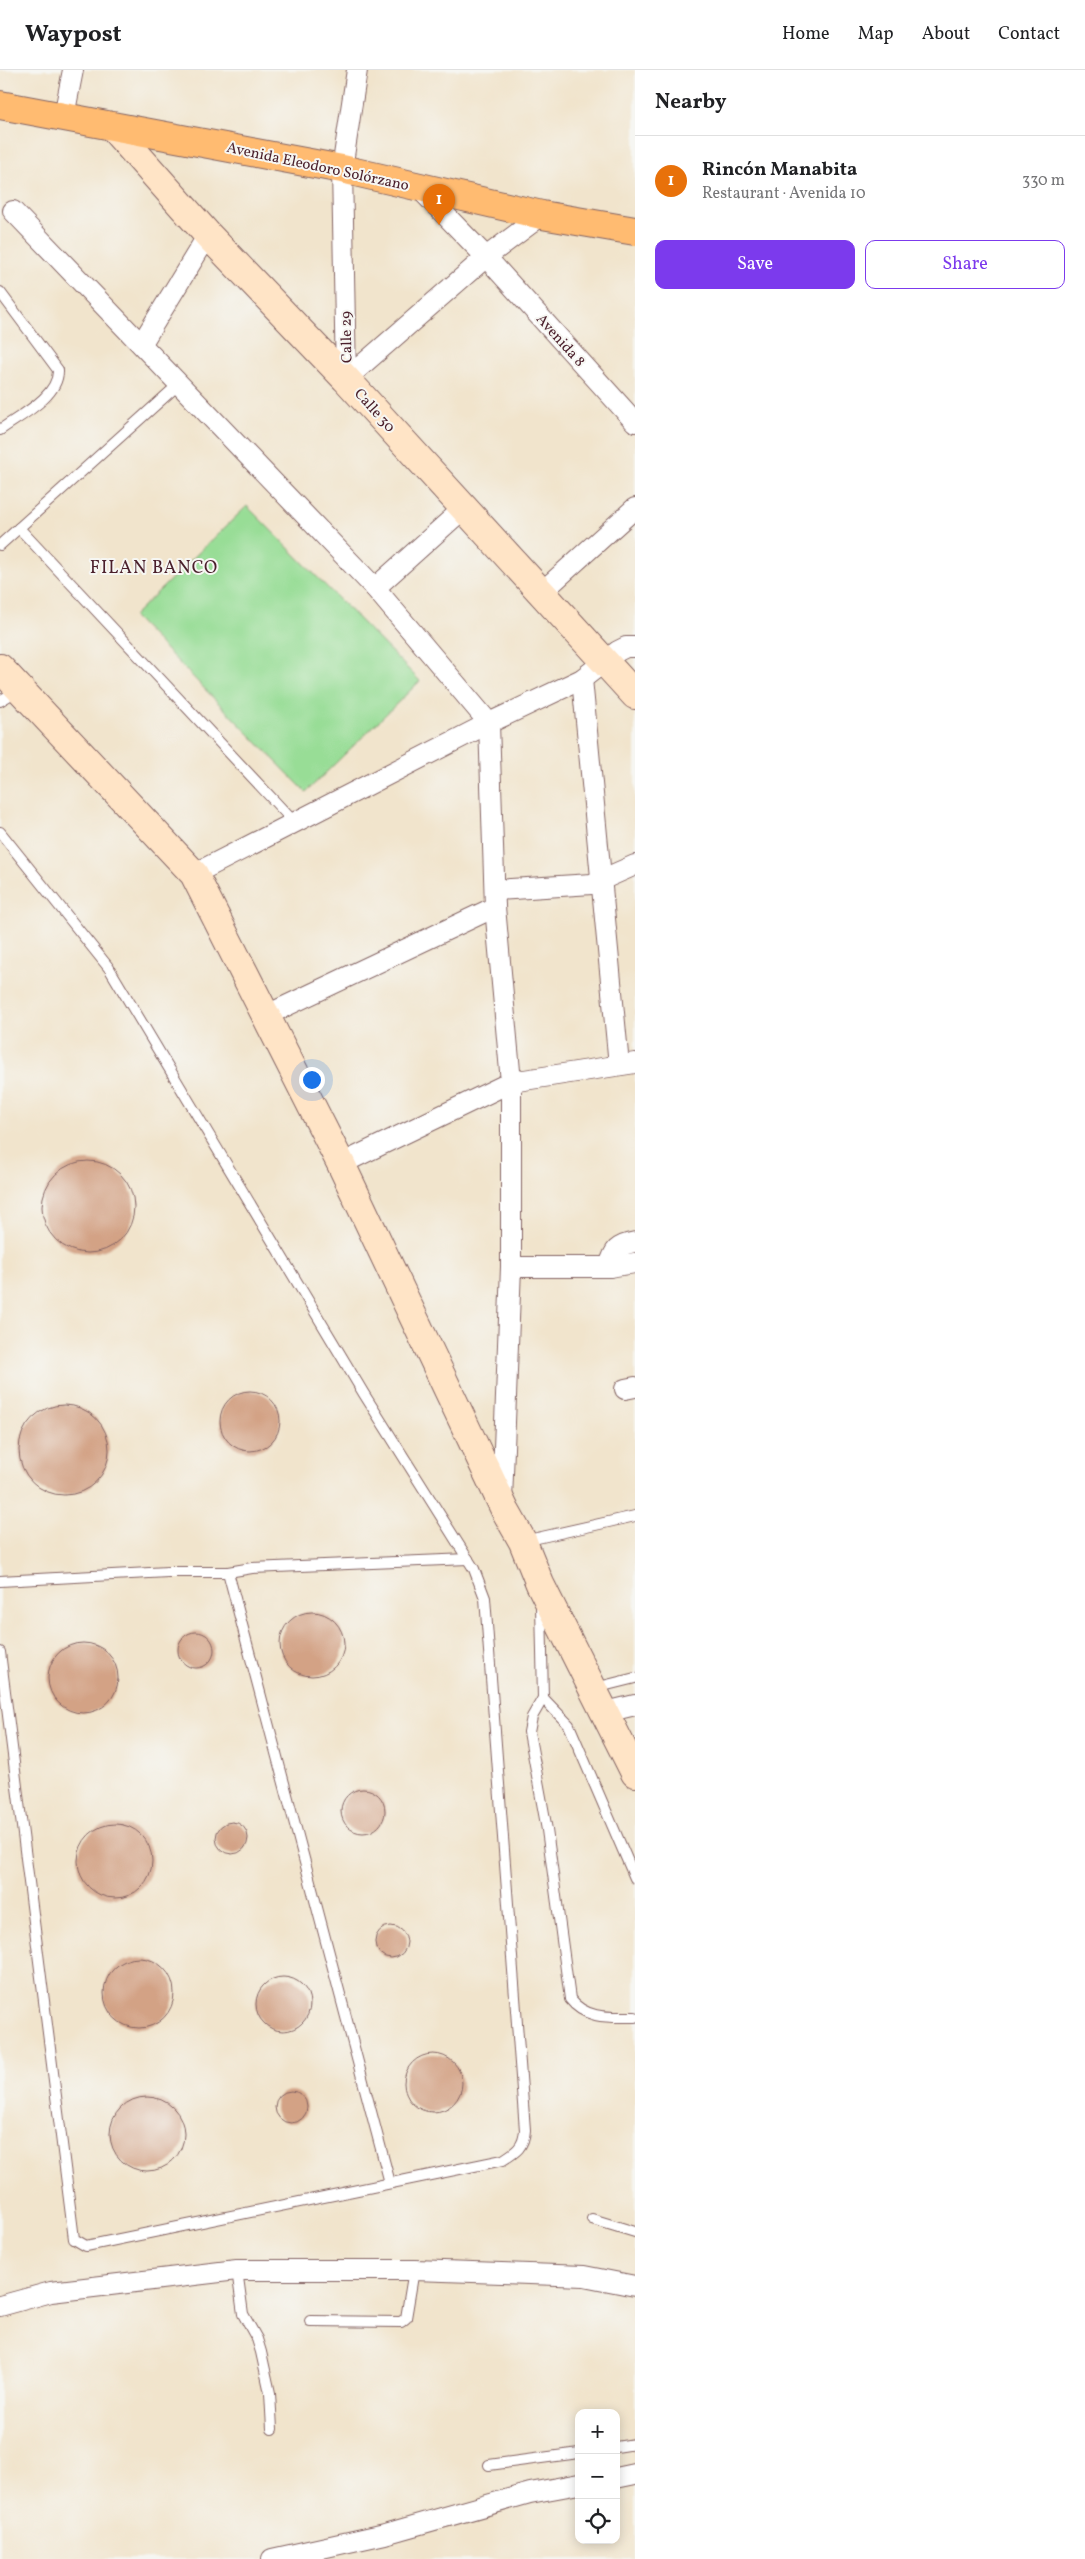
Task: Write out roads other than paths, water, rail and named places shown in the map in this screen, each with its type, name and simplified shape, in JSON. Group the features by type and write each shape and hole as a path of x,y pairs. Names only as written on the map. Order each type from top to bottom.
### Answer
{"main road":[{"name":"Avenida Eleodoro Solórzano","path":"0,105 64,116 113,128 342,169 542,215 635,231"},
{"name":"Calle 30","path":"113,128 208,235 346,379 635,695"},
{"path":"0,668 9,696 194,874 341,1164 502,1502 523,1542 540,1584 600,1700 635,1773"}],"street":[{"path":"64,116 73,70"},
{"name":"Calle 29","path":"346,379 342,169 357,70"},
{"name":"Avenida 8","path":"418,187 486,257 635,422"},
{"path":"14,211 375,588 489,723 495,898 511,1082 512,1268 502,1502"},
{"name":"Calle 29","path":"346,379 486,257 542,215"},
{"path":"142,343 208,235"},
{"path":"375,588 464,508"},
{"path":"542,592 635,508"},
{"path":"194,874 489,723 582,679 618,651 626,647 635,646"},
{"path":"341,1164 511,1082 627,1064 603,881 582,679"},
{"path":"267,1015 495,898 592,884 603,881 635,865"},
{"path":"609,1267 616,1248 621,1244 635,1242"},
{"path":"512,1268 609,1267 635,1263"},
{"path":"600,1700 635,1705"},
{"path":"0,2306 51,2292 237,2270 414,2270 584,2276 635,2286"},
{"path":"620,2477 635,2474"},
{"path":"272,2559 385,2534 530,2493 575,2485"}],"lane":[{"path":"0,292 58,370 58,377 48,394 0,430"},
{"path":"0,545 180,383"},
{"path":"19,528 294,822"},
{"path":"0,832 39,877 109,968 364,1394 468,1559 485,1598 525,2137 518,2151 503,2160 86,2246 74,2238 0,1652"},
{"path":"523,1542 635,1516"},
{"path":"0,1581 168,1572 228,1572 252,1568 468,1559"},
{"path":"228,1572 390,2183"},
{"path":"540,1584 543,1698 532,1718 529,1732 547,1830 570,1999 578,2009 586,2014 635,2017"},
{"path":"600,1700 635,1678"},
{"path":"543,1698 569,1725 635,1878"},
{"path":"592,2219 635,2232"},
{"path":"237,2270 243,2314 257,2339 261,2352 270,2393 272,2429"},
{"path":"310,2321 401,2322 406,2318 414,2270"},
{"path":"620,2446 635,2444"},
{"path":"489,2465 575,2454"}],"place":[{"name":"Rincón Manabita","path":"439,225"}],"district":[{"name":"FILAN BANCO","path":"154,567"}]}
